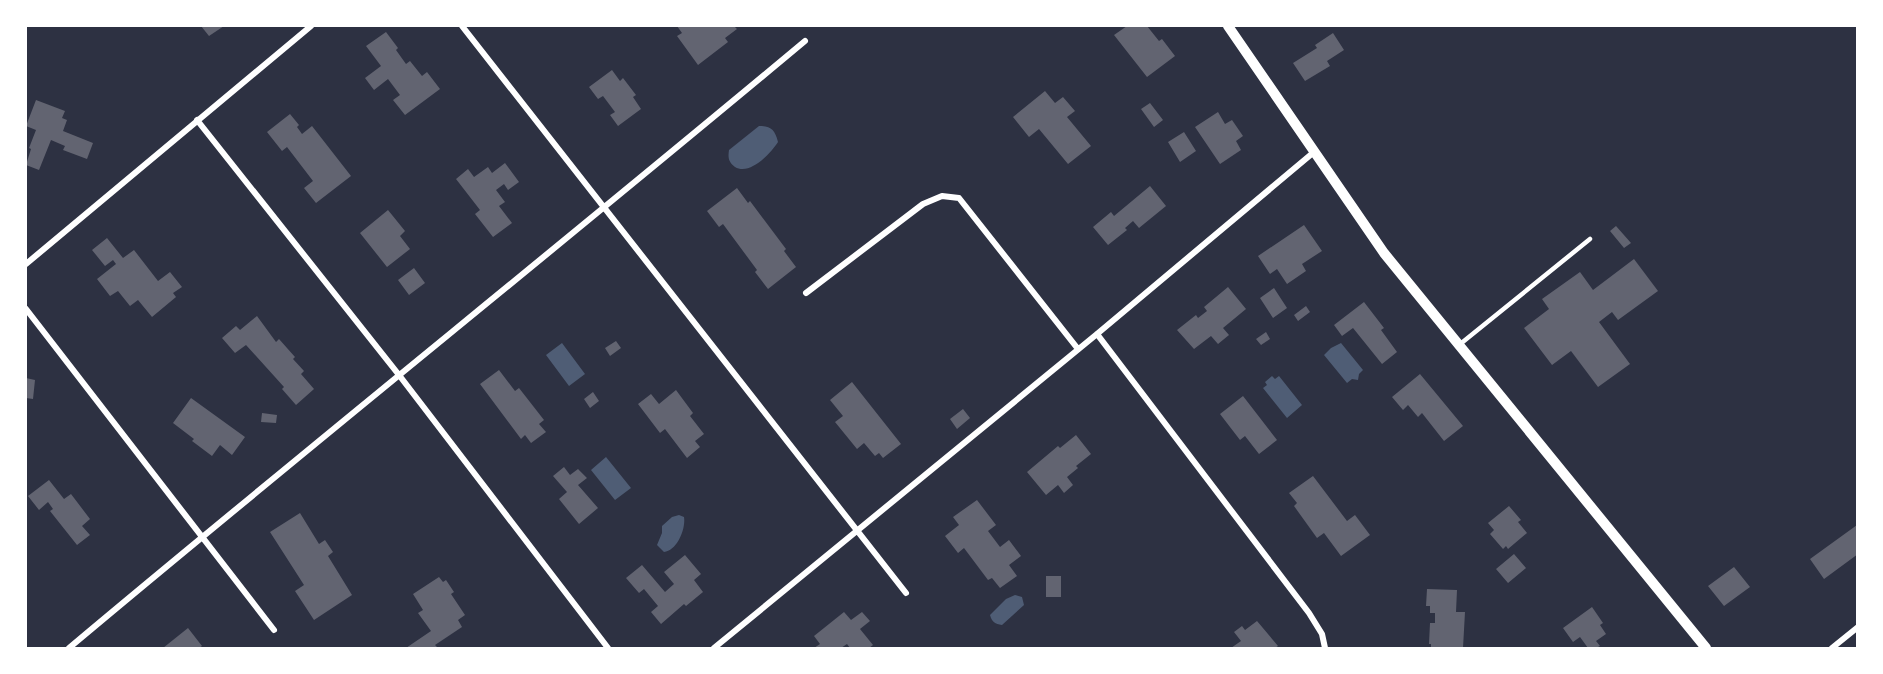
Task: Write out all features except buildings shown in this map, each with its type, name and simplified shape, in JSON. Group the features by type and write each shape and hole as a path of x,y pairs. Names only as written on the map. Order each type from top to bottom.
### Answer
{"street":[{"path":"26,264 311,26"},
{"path":"462,26 906,593"},
{"path":"1228,26 1384,253 1706,648"},
{"path":"69,648 805,41"},
{"path":"197,120 399,375 608,648"},
{"path":"714,648 1097,334 1314,152"},
{"path":"806,293 923,204 942,196 959,198 1078,349"},
{"path":"26,309 274,630"},
{"path":"1097,334 1308,613 1322,634 1324,648"},
{"path":"1832,648 1857,627"}],"lane":[{"path":"1459,345 1590,239"}],"water":[{"path":"759,126 772,130 778,142 760,162 747,168 735,167 729,159 729,150"},
{"path":"562,343 585,374 569,386 546,355"},
{"path":"1341,343 1363,370 1358,380 1352,379 1347,383 1324,355"},
{"path":"1272,376 1275,379 1279,376 1302,405 1287,418 1263,388 1267,385 1265,382"},
{"path":"606,457 631,488 615,500 591,470"},
{"path":"679,515 684,517 682,533 677,544 664,552 657,545 662,526 672,517"},
{"path":"1015,595 1022,597 1024,605 1002,625 994,622 990,615 1006,599"}]}
